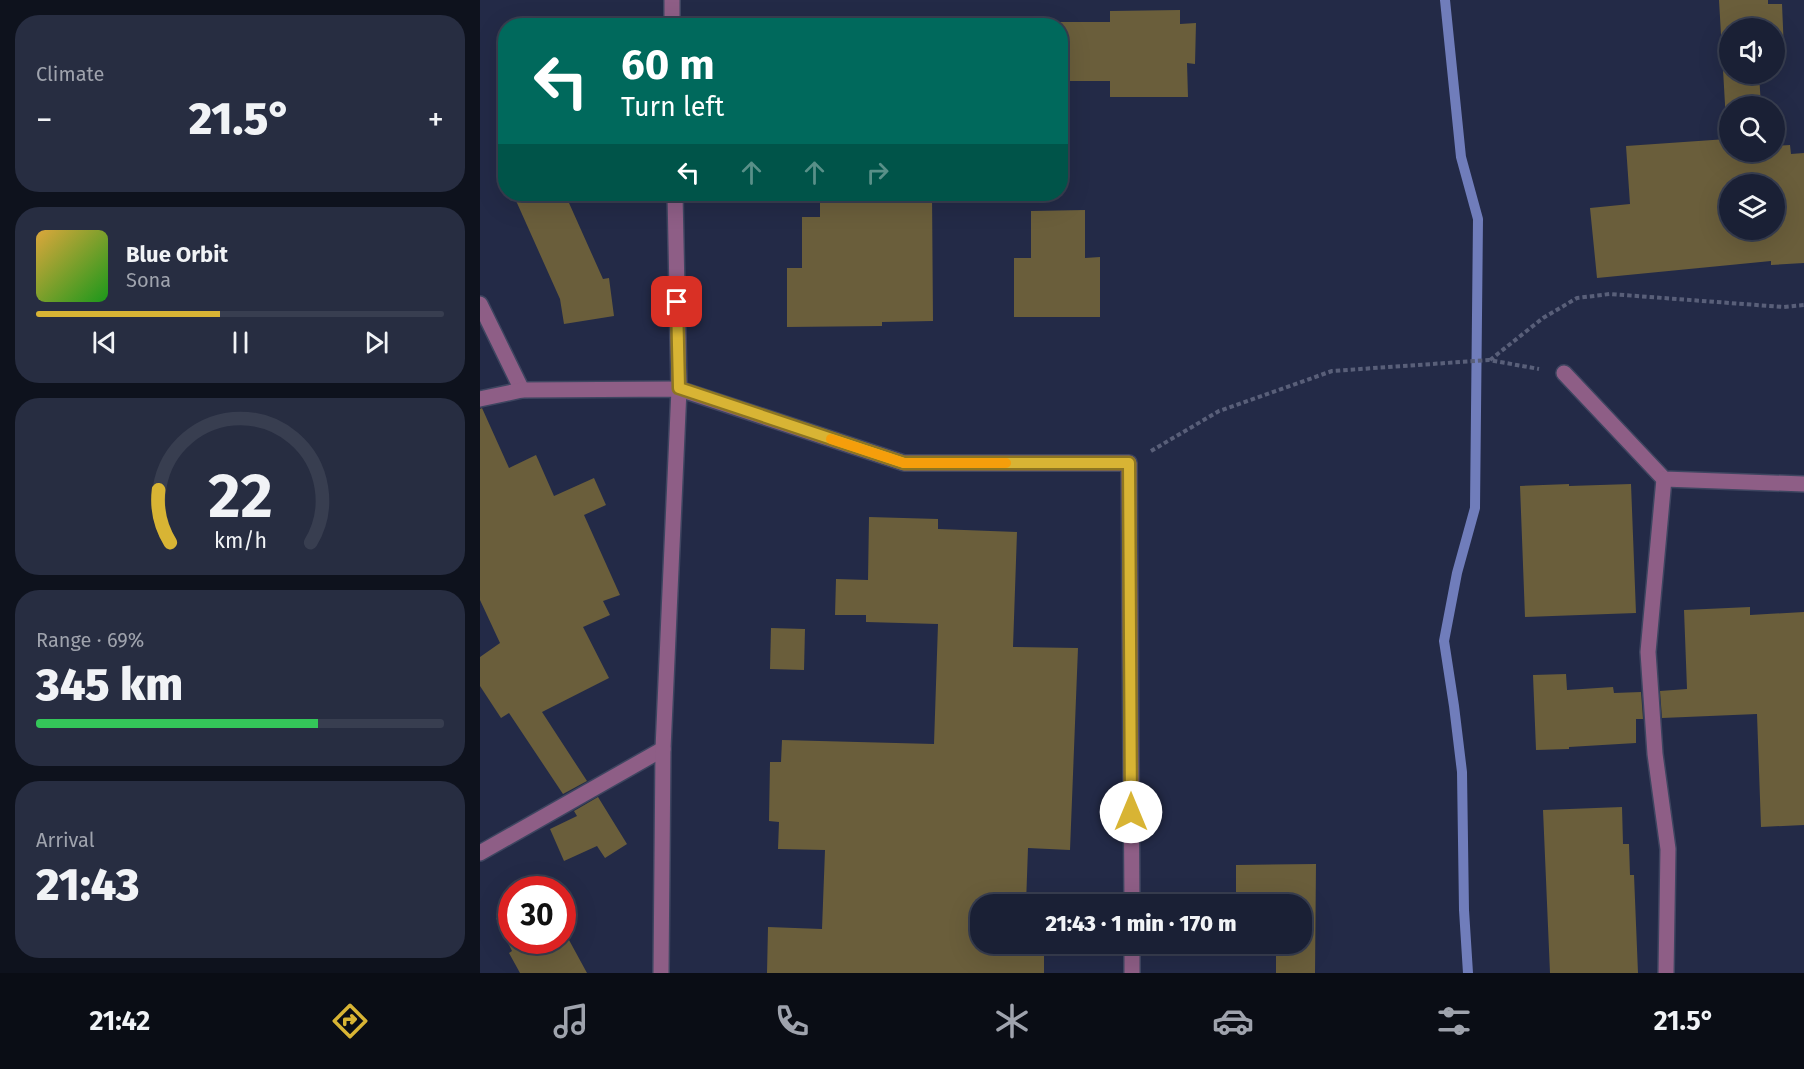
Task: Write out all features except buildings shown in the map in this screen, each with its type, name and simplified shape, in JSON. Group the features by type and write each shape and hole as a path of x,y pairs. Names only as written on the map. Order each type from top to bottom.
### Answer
{"street":[{"path":"672,0 672,18"},
{"path":"661,973 663,749 679,388 675,201"},
{"path":"480,304 522,390"},
{"path":"1564,373 1664,479 1804,484"},
{"path":"480,399 522,390 679,388 904,463 1129,463 1132,894"},
{"path":"1664,479 1648,652 1655,754 1668,849 1666,973"},
{"path":"480,852 663,749"},
{"path":"1132,954 1132,973"}],"path":[{"path":"1489,360 1543,318 1577,298 1610,294 1783,306 1804,305"},
{"path":"1129,463 1220,411 1332,371 1489,360 1564,373"}],"waterway":[{"path":"1445,0 1461,157 1478,219 1475,508 1457,573 1444,641 1462,772 1464,910 1468,973"}],"slow traffic":[{"path":"831,439 904,463 1006,463"}],"route":[{"path":"677,302 679,388 904,463 1129,463 1131,812"}]}
